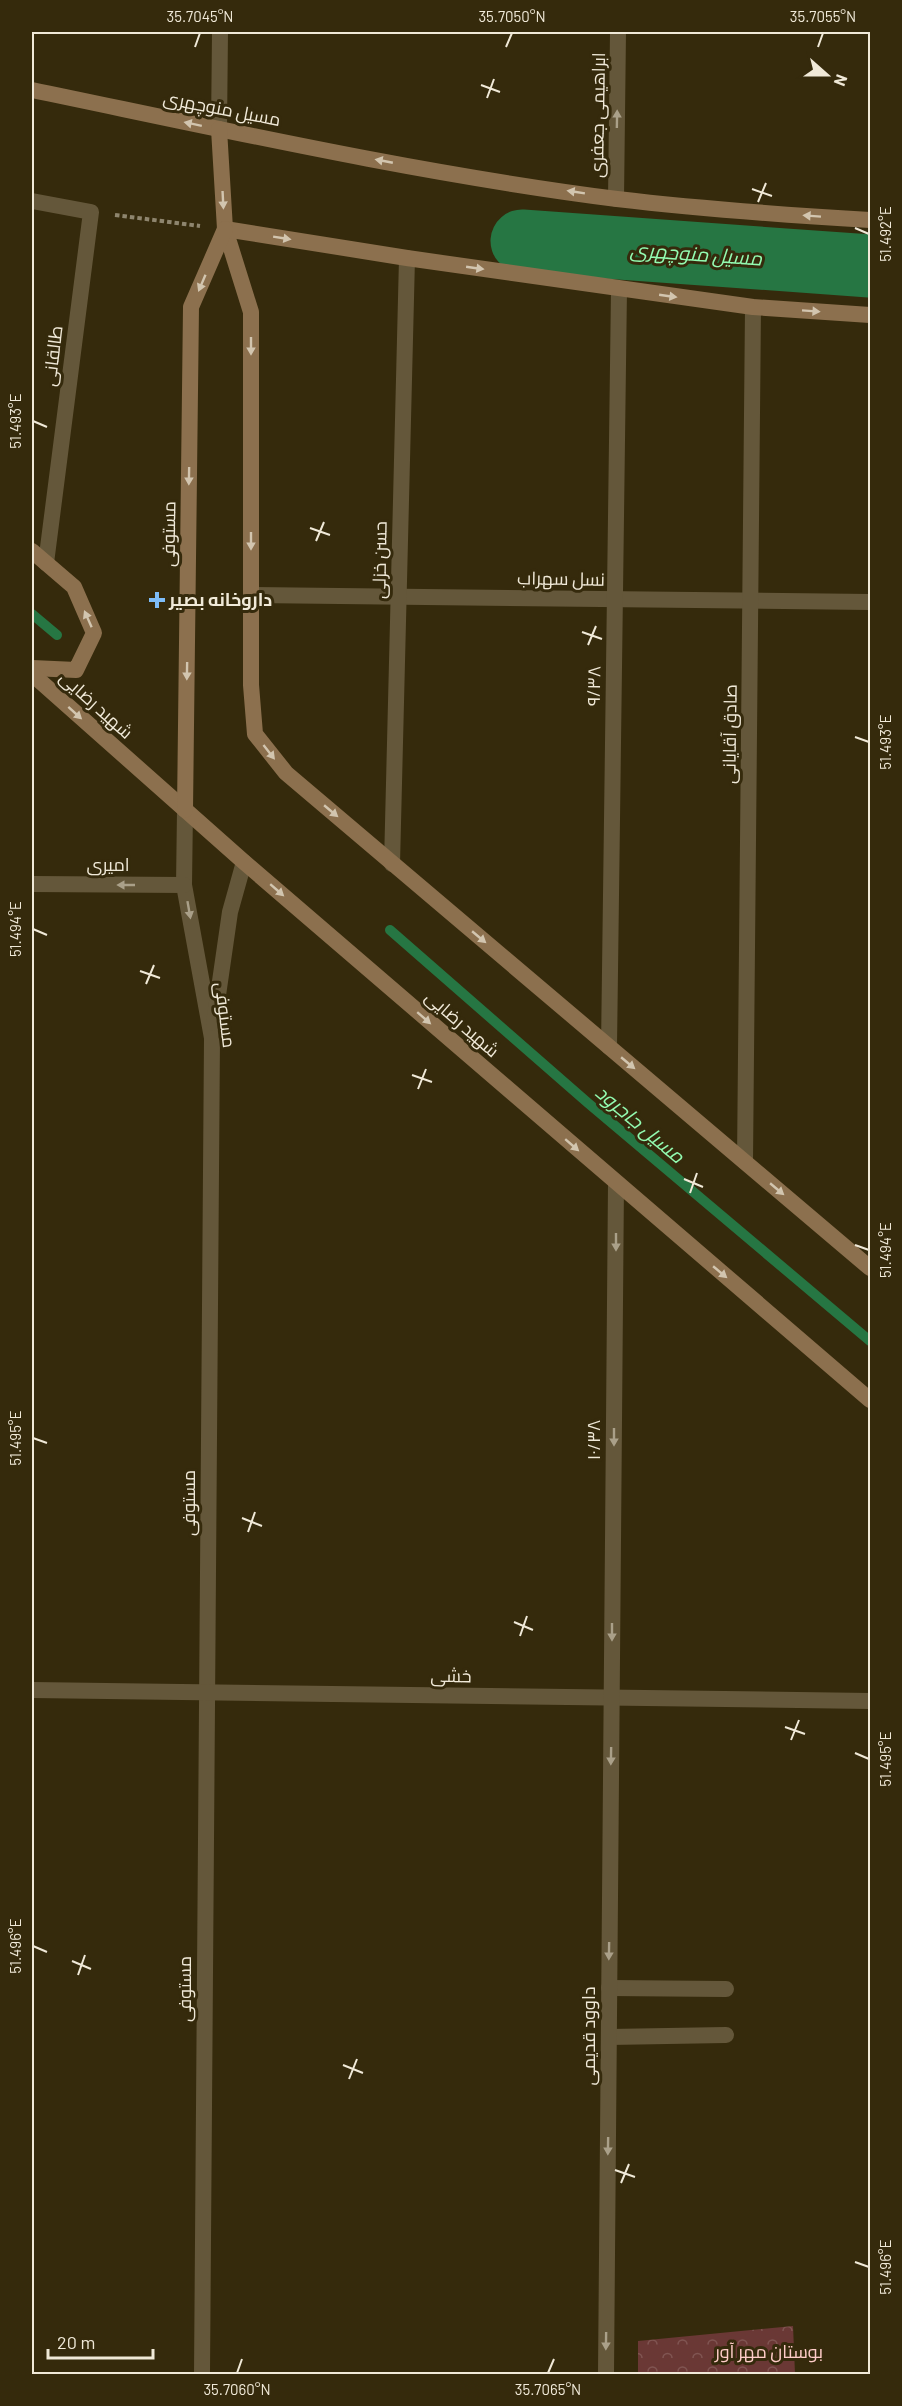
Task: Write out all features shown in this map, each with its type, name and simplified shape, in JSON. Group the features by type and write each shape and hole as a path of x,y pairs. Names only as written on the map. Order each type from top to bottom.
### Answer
{"main road":[{"name":"مسیل منوچهری","path":"32,90 423,168 616,199 763,213 870,220"},
{"path":"219,129 225,229 251,312 251,685 255,734 286,773 870,1268"},
{"path":"225,229 407,258 753,307 870,315"},
{"name":"مستوفی","path":"185,810 191,307 225,229"},
{"path":"32,551 74,587 94,633 76,670 32,668"},
{"name":"شهید رضایی","path":"32,674 244,862 870,1400"}],"street":[{"path":"219,129 220,32"},
{"name":"ابراهیمی جعفری","path":"616,199 618,32"},
{"path":"32,201 91,213"},
{"name":"طالقانی","path":"46,563 91,213"},
{"name":"حسن خزلی","path":"392,864 407,258"},
{"name":"۹/۳۸","path":"609,1047 619,289"},
{"name":"صادق آقایانی","path":"745,1162 753,307"},
{"name":"نسل سهراب","path":"251,595 870,602"},
{"name":"مستوفی","path":"185,810 184,885 212,1038 202,2374"},
{"path":"212,1038 230,912 244,862"},
{"name":"امیری","path":"32,884 184,885"},
{"name":"۱۰/۳۸","path":"612,1698 616,1183"},
{"name":"خشی","path":"32,1690 870,1701"},
{"name":"داوود قدیمی","path":"606,2374 612,1698"},
{"path":"609,1988 726,1989"},
{"path":"609,2037 726,2035"}],"path":[{"path":"91,213 225,229"}],"green space":[{"name":"بوستان مهر آور","path":"793,2326 795,2374 638,2374 638,2341"}],"waterway":[{"name":"مسیل منوچهری","path":"522,241 870,266"},
{"name":"مسیل جاجرود","path":"32,614 57,635"},
{"name":"مسیل جاجرود","path":"390,930 588,1103 870,1341"}],"place":[{"name":"داروخانه بصیر","path":"157,600"}]}
